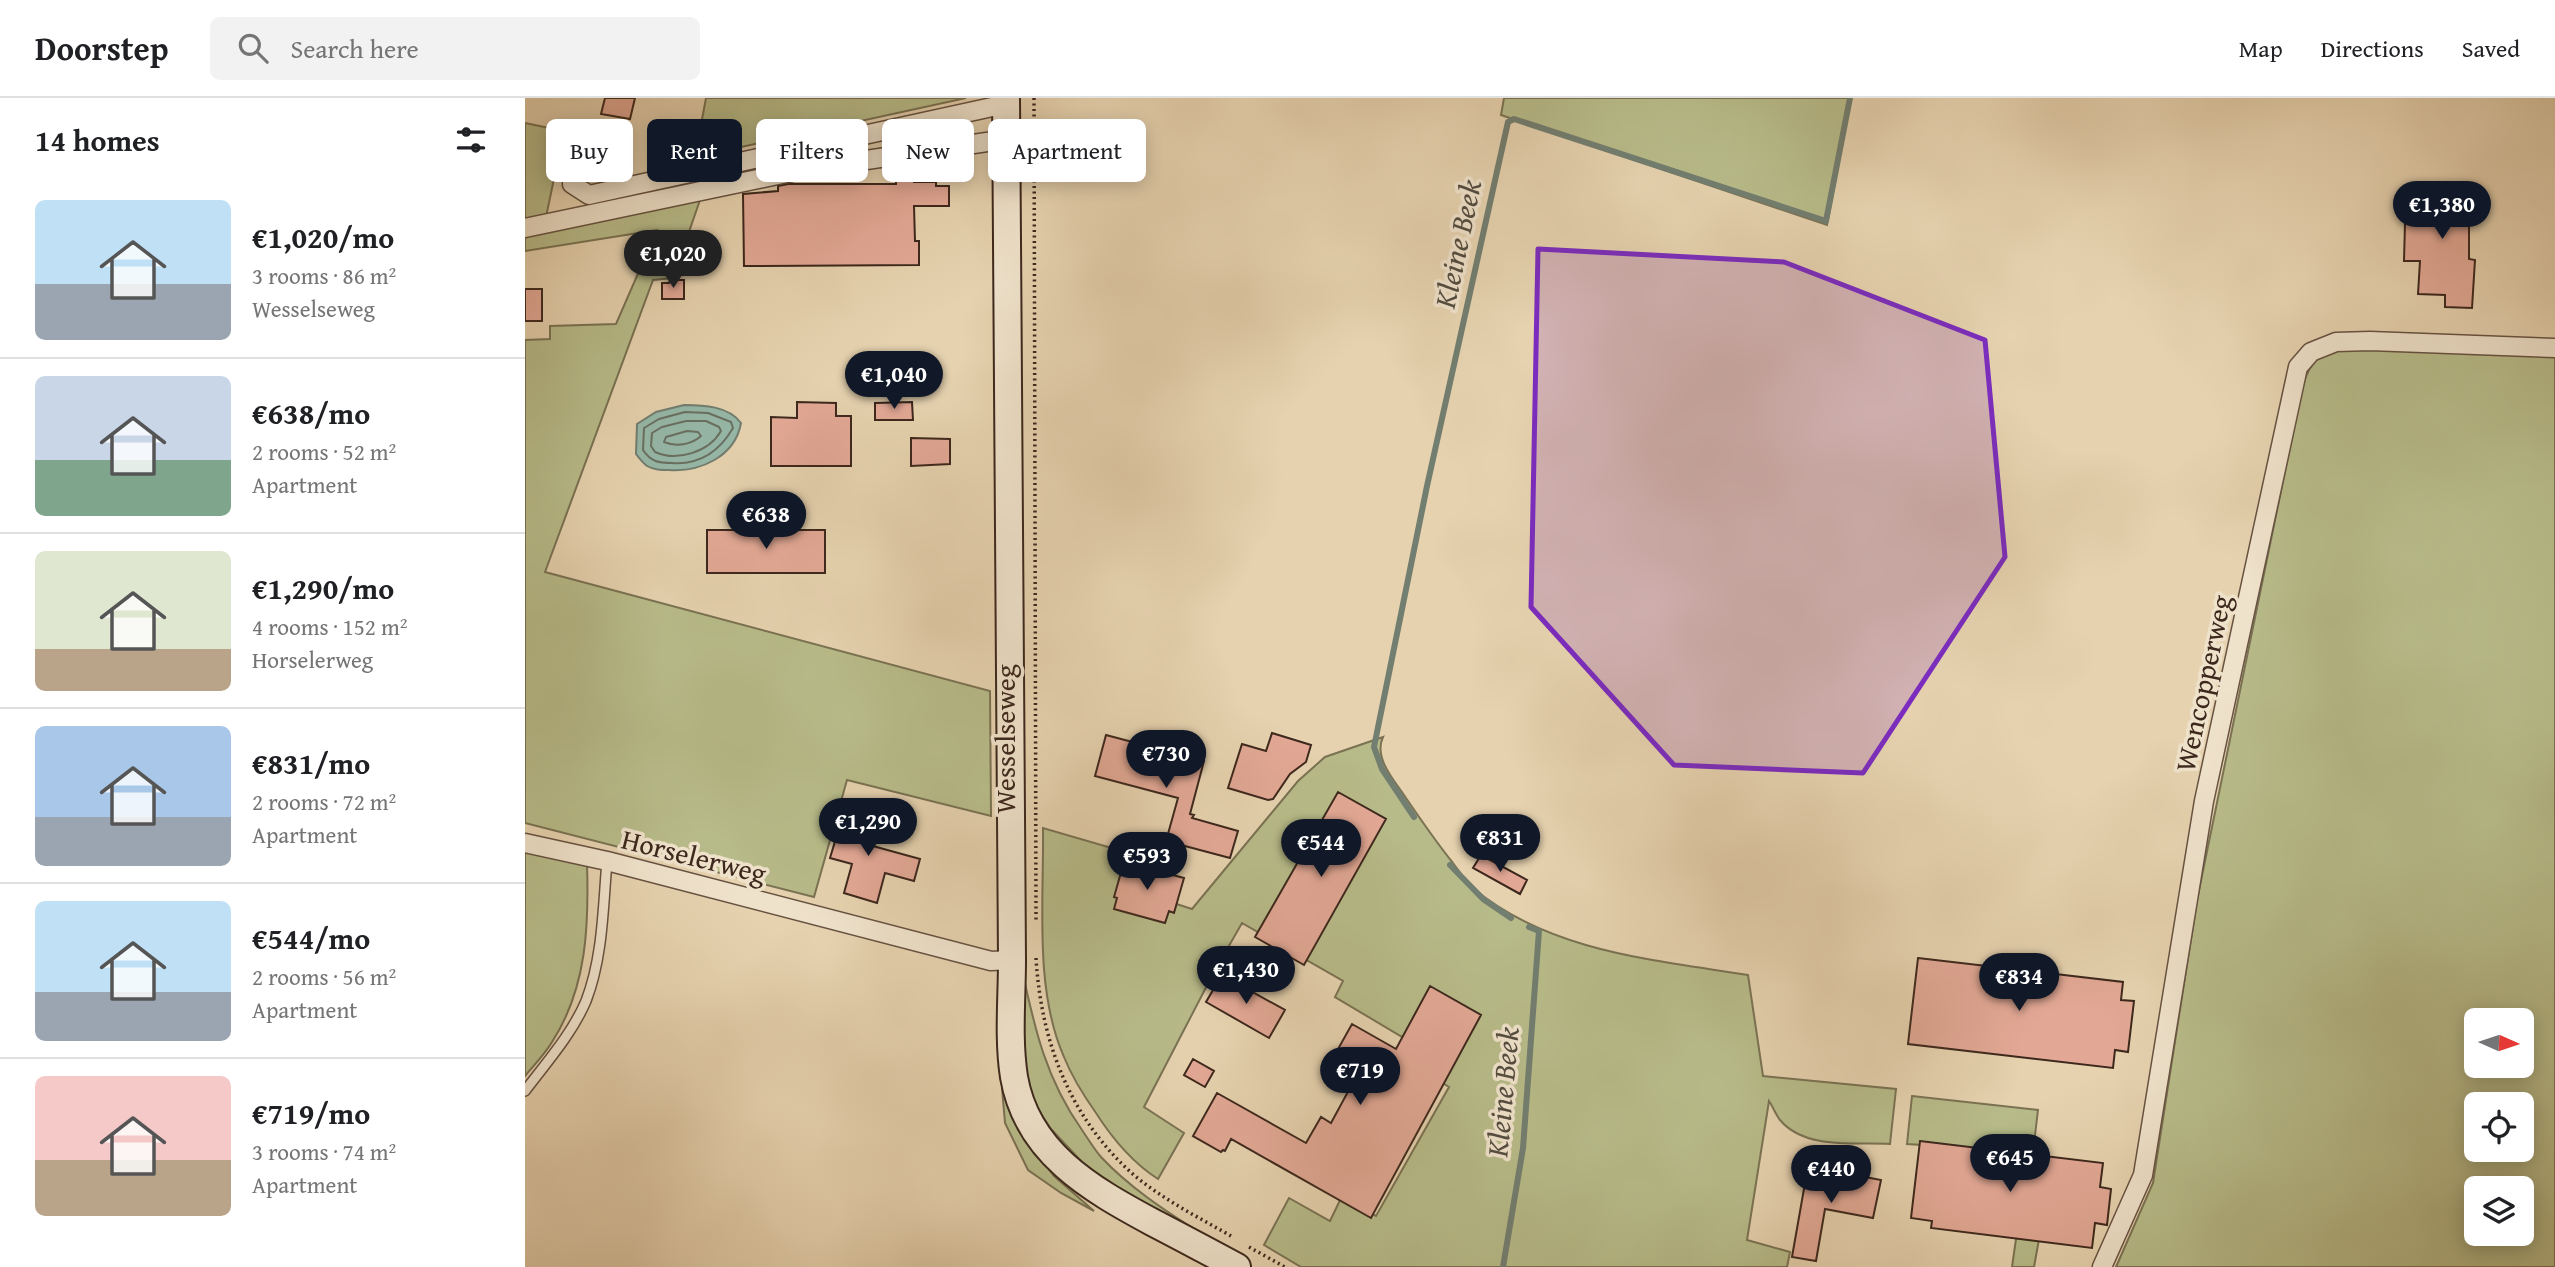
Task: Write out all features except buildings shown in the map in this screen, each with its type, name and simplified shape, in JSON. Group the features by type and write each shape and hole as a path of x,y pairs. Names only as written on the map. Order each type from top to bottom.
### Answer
{"main road":[{"name":"Wesselseweg","path":"1006,101 1006,119"},
{"name":"Wesselseweg","path":"1007,182 1014,1077 1029,1120 1047,1147 1067,1169 1086,1185 1237,1267"}],"street":[{"name":"Wesselseweg","path":"572,182 589,195 1006,101"},
{"path":"525,228 806,169 988,142"},
{"name":"Wencopperweg","path":"2102,1267 2143,1175 2204,801 2298,367 2311,352 2336,342 2555,348"},
{"name":"Horselerweg","path":"525,843 607,861 991,961 1012,960"}],"lane":[{"path":"525,1091 559,1047 586,1001 600,942 607,861"}],"path":[{"name":"Wesselseweg","path":"1034,98 1036,931"},
{"path":"1036,945 1039,1001 1055,1060 1068,1089 1096,1135 1135,1176 1171,1202 1285,1267"}],"highlighted area":[{"path":"1538,249 1784,262 1985,340 2005,557 1863,773 1674,765 1531,607"}],"green space":[{"path":"706,98 966,98 868,119 756,119 756,144 742,147 742,119 702,119"},
{"path":"1504,98 1851,98 1827,225 1501,115"},
{"path":"525,123 546,127 546,182 553,182 546,217 525,221"},
{"path":"700,200 673,278 653,280 545,572 990,691 991,816 847,780 814,897 525,823 525,340 550,339 550,326 616,324 657,230 525,251 525,235"},
{"path":"2341,347 2555,354 2555,1267 2116,1267 2153,1183 2197,900 2303,384 2309,369 2321,356"},
{"path":"1383,737 1383,761 1423,823 1467,882 1503,909 1569,940 1604,950 1748,975 1763,1076 1896,1089 1890,1144 1832,1142 1803,1136 1780,1120 1769,1101 1747,1240 1790,1252 1787,1267 1301,1267 1264,1245 1289,1198 1330,1221 1341,1198 1376,1216 1449,1087 1415,1066 1422,1049 1335,997 1343,981 1242,923 1144,1107 1184,1133 1158,1179 1132,1158 1109,1132 1074,1079 1055,1031 1048,1003 1042,915 1043,828 1139,856 1130,889 1192,909 1298,781 1325,757"},
{"path":"525,849 587,863 588,886 583,956 573,1000 552,1042 525,1076"},
{"path":"1022,970 1043,1053 1059,1092 1091,1144 1112,1168 1135,1188 1199,1232 1111,1185 1082,1162 1051,1129 1029,1096 1022,1038"},
{"path":"1002,1088 1033,1148 1054,1176 1094,1211 1061,1193 1028,1170 1005,1123"},
{"path":"1912,1096 2038,1110 2033,1152 1907,1144"},
{"path":"2017,1232 2040,1234 2034,1267 2012,1267"}],"water":[{"path":"684,405 715,408 736,417 741,423 732,445 714,460 692,468 663,470 647,466 636,454 637,424 656,412"}],"waterway":[{"name":"Kleine Beek","path":"1414,817 1382,769 1374,747 1427,486 1508,122 1514,119 1826,221 1850,98"},
{"name":"Kleine Beek","path":"1450,865 1483,899 1511,918"},
{"name":"Kleine Beek","path":"1503,1267 1523,1148 1539,931 1529,927"}]}
